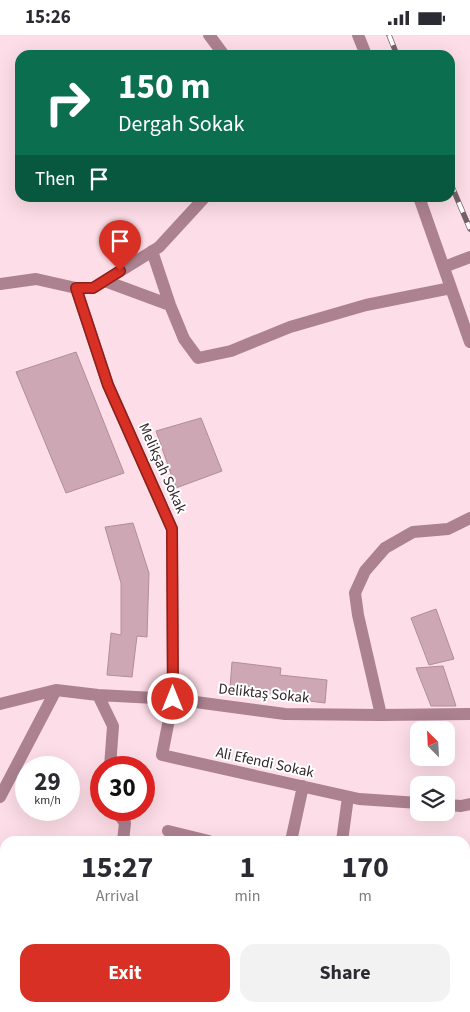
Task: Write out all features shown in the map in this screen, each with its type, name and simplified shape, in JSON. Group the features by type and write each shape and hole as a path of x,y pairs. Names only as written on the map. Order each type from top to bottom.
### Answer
{"street":[{"path":"209,35 220,50"},
{"path":"358,35 364,50"},
{"path":"0,284 36,279 76,288 93,288 159,247 200,202"},
{"path":"421,202 448,266 451,288 470,341"},
{"path":"152,251 170,305 184,339 198,359 231,351 290,327 366,305 451,288"},
{"path":"448,266 470,257"},
{"path":"105,281 170,305"},
{"name":"Melikşah Sokak","path":"76,288 108,385 172,529 173,699"},
{"path":"381,715 358,615 356,593 365,571 385,548 413,532 448,529 470,518"},
{"path":"0,704 56,690"},
{"path":"0,797 56,690"},
{"name":"Deliktaş Sokak","path":"56,690 98,695 173,699 285,714 470,714"},
{"path":"98,695 114,726 111,756"},
{"name":"Ali Efendi Sokak","path":"173,699 162,755 358,799 410,802"},
{"path":"291,836 303,787"},
{"path":"343,836 348,797"},
{"path":"455,806 470,804"},
{"path":"124,821 124,836"},
{"path":"168,831 188,836"}],"building":[{"path":"76,352 124,473 66,493 16,372"},
{"path":"201,418 222,471 176,488 156,431"},
{"path":"133,523 149,573 147,637 137,636 132,677 107,675 111,633 121,635 121,583 105,527"},
{"path":"436,609 454,659 429,665 411,618"},
{"path":"232,662 281,668 280,675 327,680 325,703 279,697 280,694 230,688"},
{"path":"443,666 456,706 431,706 416,668"}],"railway":[{"path":"389,35 395,50"},
{"path":"455,194 470,229"}],"route":[{"path":"120,271 93,288 76,288 108,385 172,529 174,595 173,699"}]}
